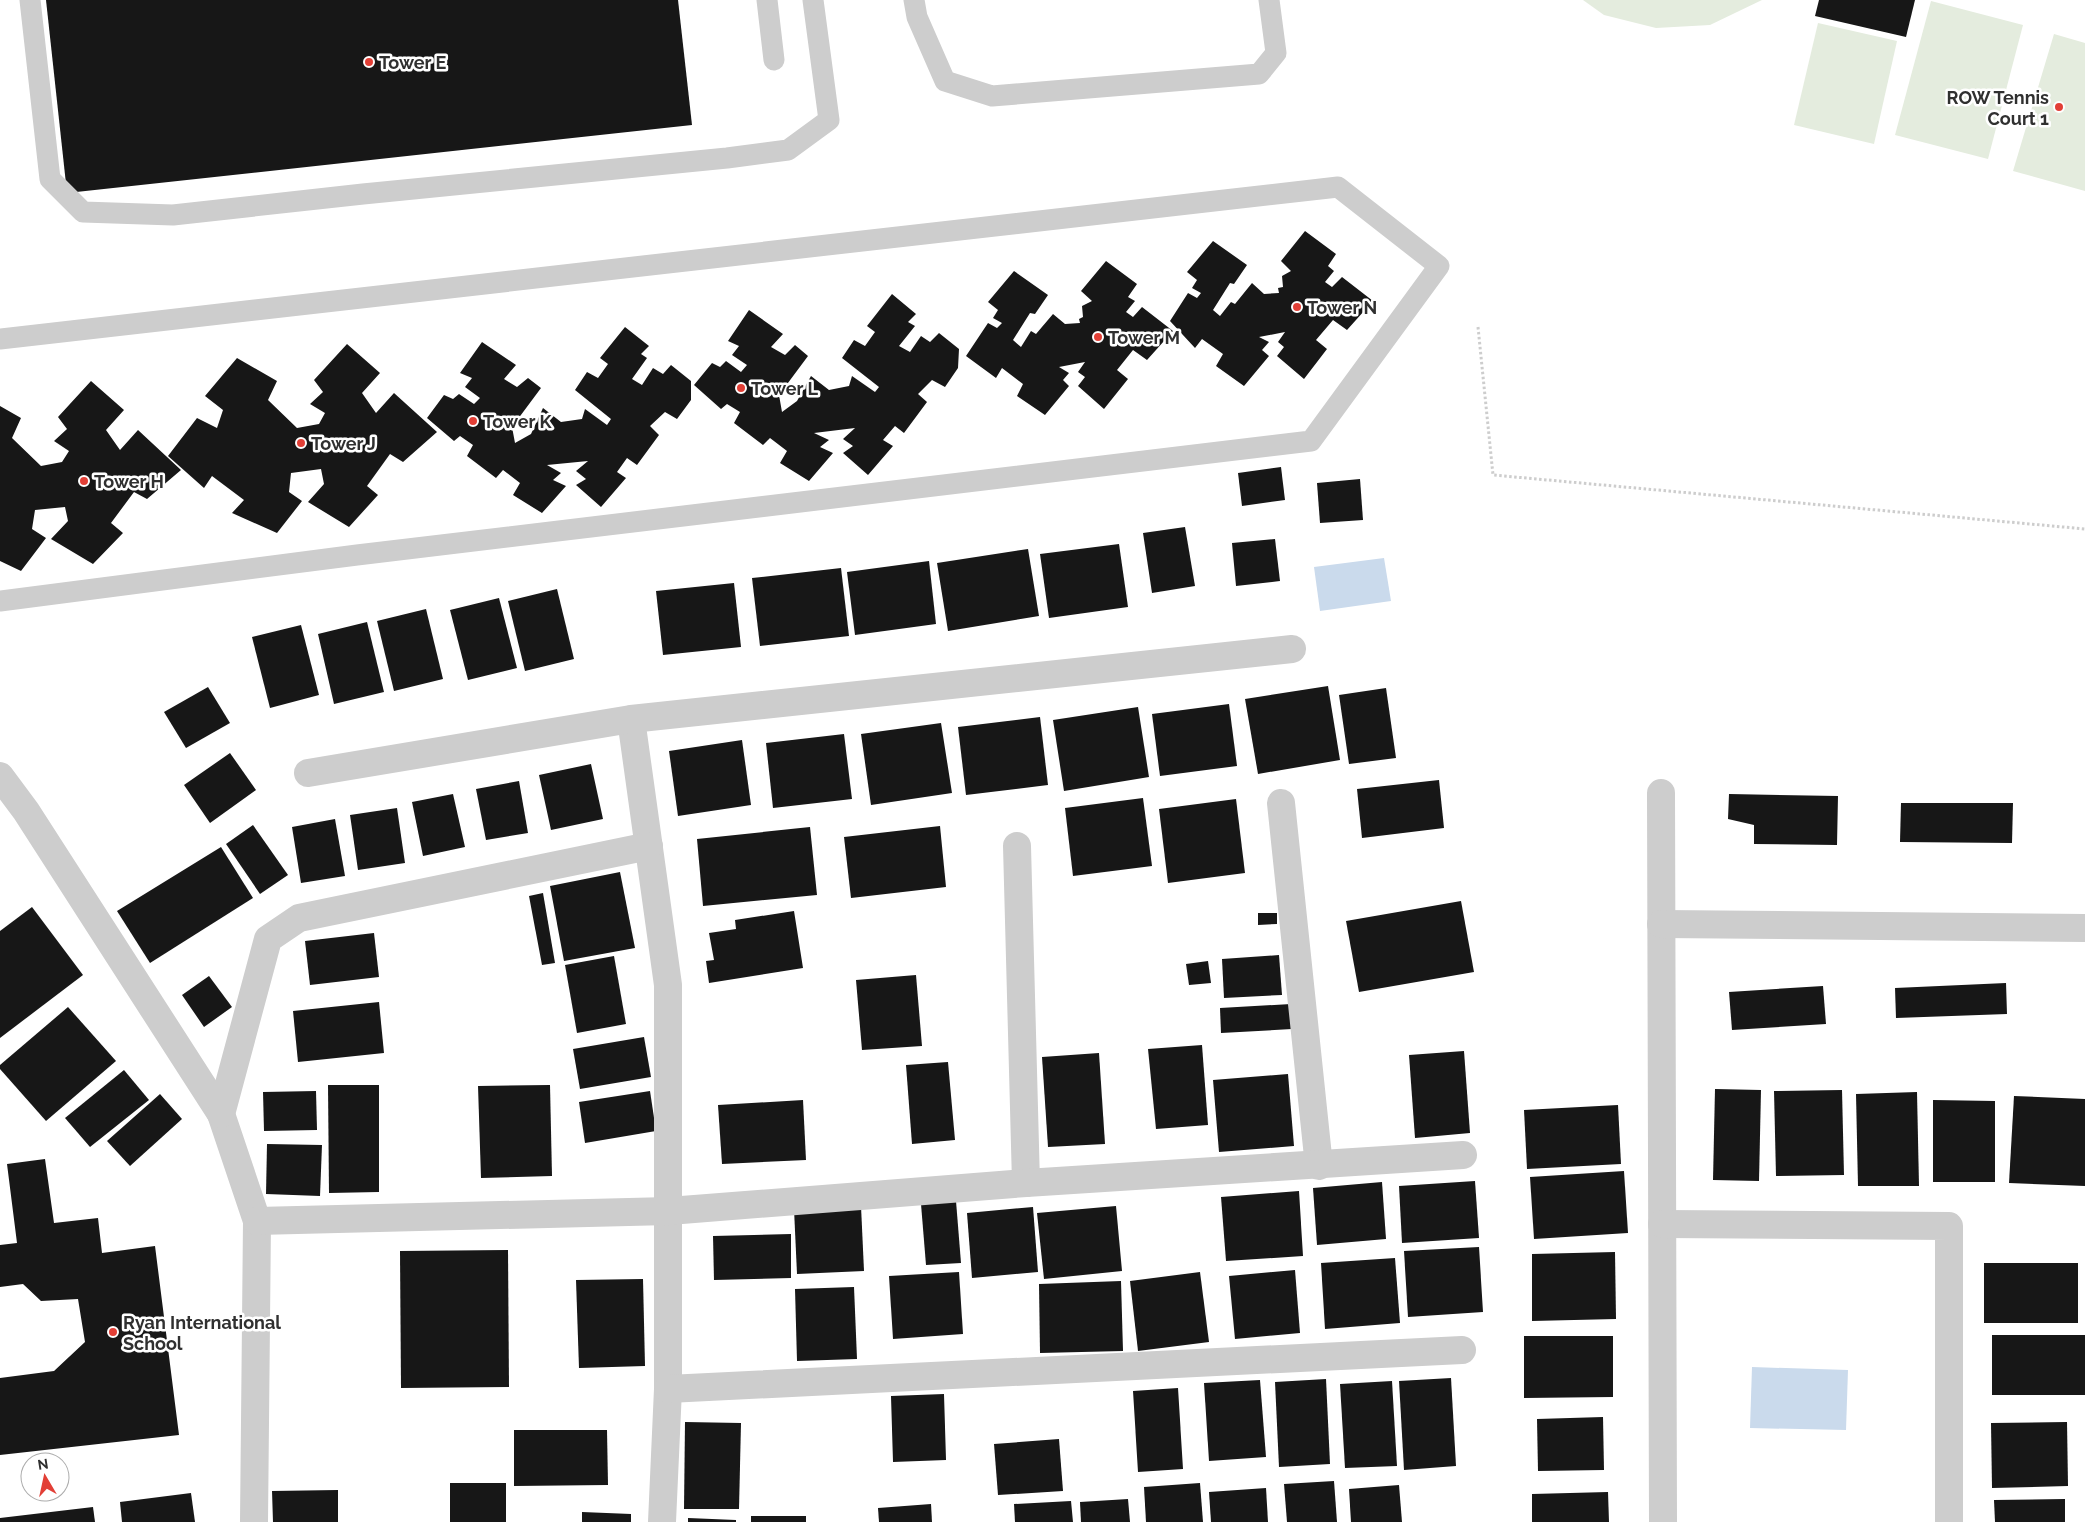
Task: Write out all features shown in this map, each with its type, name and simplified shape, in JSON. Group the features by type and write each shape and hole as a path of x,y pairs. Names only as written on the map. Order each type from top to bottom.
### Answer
{"street":[{"path":"308,773 632,719 1292,650"},
{"path":"632,719 668,986 668,1389 662,1522"},
{"path":"0,776 9,807 220,1114 257,1221 254,1522"},
{"path":"1660,793 1663,1522"},
{"path":"1281,803 1318,1166"},
{"path":"220,1114 268,939 299,918 649,846"},
{"path":"1017,846 1026,1183"},
{"path":"1661,924 2085,928"},
{"path":"257,1221 669,1211 1026,1183 1318,1166 1463,1155"},
{"path":"1662,1224 1949,1226 1949,1522"},
{"path":"668,1389 1462,1350"}],"lane":[{"path":"30,0 50,179 83,212 173,215 727,158 788,150 829,120 813,0"},
{"path":"767,0 774,60"},
{"path":"914,0 917,17 945,81 992,96 1259,74 1276,53 1269,0"},
{"path":"0,338 1338,187 1439,266 1311,441 366,553 0,600"}],"path":[{"path":"1478,327 1493,475 2085,530"}],"shaded area":[{"path":"1583,0 1762,0 1710,25 1656,28 1604,15"},
{"path":"1931,1 2023,25 1988,159 1895,135"},
{"path":"1818,23 1897,41 1874,144 1794,125"},
{"name":"ROW Tennis Court 1","path":"2054,34 2085,43 2085,191 2013,171"}],"water":[{"path":"1384,558 1391,601 1320,611 1314,567"},
{"path":"1752,1367 1848,1370 1846,1430 1750,1428"}],"building":[{"name":"Tower E","path":"46,0 678,0 692,125 67,193"},
{"path":"1819,0 1915,0 1906,37 1815,16"},
{"name":"Tower N","path":"1305,231 1336,254 1328,266 1334,271 1325,282 1332,287 1342,277 1373,301 1347,330 1333,320 1316,340 1327,349 1304,379 1277,356 1284,347 1278,342 1285,332 1259,337 1269,342 1262,350 1269,356 1244,386 1216,366 1223,354 1202,339 1195,348 1170,321 1188,293 1197,298 1201,293 1192,288 1197,280 1187,272 1213,241 1247,265 1234,284 1230,283 1213,310 1220,316 1231,302 1235,304 1252,283 1264,294 1279,293 1278,288 1283,287 1282,276 1291,271 1281,261"},
{"name":"Tower M","path":"1106,261 1137,284 1128,297 1135,301 1126,312 1133,317 1142,307 1173,331 1147,360 1133,350 1117,370 1128,379 1104,409 1078,386 1085,377 1078,372 1085,362 1059,367 1069,373 1063,380 1069,386 1045,415 1017,396 1023,384 1002,368 996,378 966,356 988,323 997,328 1002,323 993,318 998,310 988,302 1014,271 1048,295 1035,314 1030,313 1013,340 1021,347 1031,331 1036,334 1053,314 1065,324 1080,323 1079,319 1083,317 1082,306 1092,301 1081,291"},
{"name":"Tower L","path":"892,294 916,314 908,322 915,326 899,346 910,352 921,336 930,342 939,333 959,349 958,368 945,387 932,380 918,394 927,402 904,433 895,426 883,440 893,446 868,475 843,453 853,446 843,439 855,428 814,433 829,440 820,447 833,453 809,481 780,463 787,451 770,438 763,445 734,423 740,412 727,404 721,409 694,385 712,363 720,367 726,361 741,372 747,365 732,355 739,346 728,341 749,310 783,334 771,347 785,355 795,345 808,356 779,395 782,412 797,401 811,376 829,390 849,386 852,376 875,392 879,387 842,358 854,340 865,346 875,332 867,326"},
{"name":"Tower K","path":"625,327 649,346 641,354 647,358 632,379 642,385 653,368 663,374 671,365 691,381 691,400 677,419 665,412 650,426 659,435 637,465 627,458 617,472 626,478 601,507 576,485 586,479 576,471 588,461 547,465 561,473 553,480 566,486 542,513 513,495 520,483 503,470 496,478 467,456 473,445 460,436 454,441 427,418 444,395 453,399 459,394 474,404 480,398 465,387 472,378 460,373 482,342 516,365 504,379 517,387 528,378 541,388 512,427 515,443 531,434 543,408 561,422 582,419 585,409 607,425 611,419 575,390 587,372 598,378 608,364 600,358"},
{"name":"Tower J","path":"347,344 380,373 362,393 376,413 394,393 437,432 403,462 390,454 367,486 378,495 349,527 308,502 324,484 321,469 291,473 289,492 302,501 277,533 232,513 244,500 212,476 204,488 168,456 197,418 217,428 223,410 205,396 237,358 277,381 268,400 297,428 319,424 325,413 310,404 323,392 314,380"},
{"name":"Tower H","path":"91,381 124,410 106,430 120,450 138,430 181,470 147,499 134,492 111,523 123,533 93,564 51,539 68,521 65,507 35,510 32,529 46,538 21,571 0,561 0,406 21,418 12,438 41,466 62,462 69,451 54,441 67,429 58,417"},
{"path":"1281,467 1285,500 1242,506 1238,473"},
{"path":"1360,479 1363,520 1320,523 1317,483"},
{"path":"1185,527 1195,586 1152,593 1143,533"},
{"path":"1275,539 1280,581 1236,586 1232,543"},
{"path":"1119,544 1128,607 1049,618 1040,554"},
{"path":"1028,549 1039,616 948,631 937,563"},
{"path":"929,561 936,624 855,635 847,572"},
{"path":"841,568 849,636 760,646 752,578"},
{"path":"734,583 741,647 663,655 656,591"},
{"path":"557,589 574,659 525,671 508,601"},
{"path":"499,598 517,668 468,680 450,610"},
{"path":"426,609 443,679 394,691 377,621"},
{"path":"367,622 384,692 334,704 318,634"},
{"path":"301,625 319,695 270,708 252,637"},
{"path":"1328,686 1340,760 1258,774 1245,699"},
{"path":"208,687 230,723 186,748 164,712"},
{"path":"1386,688 1396,758 1349,764 1339,695"},
{"path":"1229,704 1237,766 1160,776 1152,714"},
{"path":"1138,707 1149,777 1064,791 1053,720"},
{"path":"1040,717 1048,785 966,795 958,727"},
{"path":"941,723 952,793 871,805 861,734"},
{"path":"844,734 852,799 773,808 766,743"},
{"path":"742,740 751,805 678,816 669,751"},
{"path":"230,753 256,790 210,823 184,785"},
{"path":"591,764 603,819 551,830 539,775"},
{"path":"1439,780 1444,828 1362,838 1357,789"},
{"path":"519,781 528,833 486,840 476,789"},
{"path":"453,794 465,847 423,856 412,802"},
{"path":"1729,794 1838,796 1837,845 1754,844 1754,825 1728,819"},
{"path":"1143,798 1152,866 1073,876 1065,808"},
{"path":"1236,799 1245,873 1168,883 1159,809"},
{"path":"1901,803 2013,803 2012,843 1900,842"},
{"path":"397,808 405,863 358,870 350,815"},
{"path":"335,819 345,876 301,883 292,827"},
{"path":"253,825 288,875 260,894 226,844"},
{"path":"940,826 946,887 851,898 844,837"},
{"path":"810,827 817,895 703,906 697,839"},
{"path":"221,847 253,898 150,963 117,911"},
{"path":"620,872 635,948 564,961 550,886"},
{"path":"543,893 555,963 542,965 529,896"},
{"path":"1461,901 1474,972 1359,992 1346,921"},
{"path":"32,907 83,975 0,1038 0,931"},
{"path":"794,911 803,968 709,983 706,961 714,960 709,933 736,929 735,920"},
{"path":"1258,913 1277,913 1277,924 1258,925"},
{"path":"374,933 379,977 310,985 305,941"},
{"path":"1279,955 1282,995 1224,998 1222,959"},
{"path":"614,956 626,1024 577,1033 565,965"},
{"path":"1208,961 1211,983 1189,985 1186,964"},
{"path":"916,975 922,1046 862,1050 856,980"},
{"path":"209,976 232,1007 204,1027 182,995"},
{"path":"2006,983 2007,1014 1896,1018 1895,988"},
{"path":"1823,986 1826,1024 1732,1030 1729,992"},
{"path":"379,1002 384,1053 298,1062 293,1011"},
{"path":"1291,1004 1292,1029 1221,1033 1220,1008"},
{"path":"68,1007 116,1061 46,1121 0,1069 0,1065"},
{"path":"644,1037 651,1077 580,1089 573,1049"},
{"path":"1202,1045 1208,1125 1156,1129 1148,1049"},
{"path":"1464,1051 1470,1133 1415,1138 1409,1055"},
{"path":"1099,1053 1105,1144 1048,1147 1042,1057"},
{"path":"948,1062 955,1140 912,1144 906,1065"},
{"path":"124,1070 149,1100 90,1147 65,1118"},
{"path":"1288,1074 1294,1146 1219,1152 1213,1080"},
{"path":"328,1085 379,1085 379,1192 329,1193"},
{"path":"550,1085 552,1176 481,1178 478,1086"},
{"path":"1715,1089 1761,1090 1759,1181 1713,1180"},
{"path":"1842,1090 1844,1175 1776,1176 1774,1091"},
{"path":"316,1091 317,1130 264,1131 263,1092"},
{"path":"650,1091 656,1131 585,1143 579,1102"},
{"path":"1917,1092 1919,1186 1858,1186 1856,1094"},
{"path":"160,1094 182,1119 130,1166 107,1141"},
{"path":"2014,1096 2085,1099 2085,1186 2009,1183"},
{"path":"803,1100 806,1160 722,1164 718,1105"},
{"path":"1933,1100 1995,1101 1995,1182 1933,1182"},
{"path":"1618,1105 1621,1164 1527,1169 1524,1110"},
{"path":"267,1144 322,1145 320,1196 266,1194"},
{"path":"45,1159 54,1223 98,1218 102,1253 155,1246 179,1435 0,1455 0,1378 54,1371 85,1342 78,1299 41,1301 23,1284 0,1287 0,1245 17,1243 7,1164"},
{"path":"1624,1171 1628,1233 1534,1239 1530,1177"},
{"path":"1475,1181 1479,1238 1402,1243 1399,1186"},
{"path":"1382,1182 1386,1239 1317,1245 1313,1188"},
{"path":"1299,1191 1303,1256 1226,1261 1221,1197"},
{"path":"956,1201 961,1263 926,1265 921,1204"},
{"path":"861,1206 864,1271 797,1274 794,1209"},
{"path":"1116,1206 1122,1271 1044,1279 1037,1213"},
{"path":"1033,1207 1038,1272 972,1278 967,1213"},
{"path":"791,1234 791,1278 714,1280 713,1236"},
{"path":"1479,1247 1483,1312 1408,1317 1404,1251"},
{"path":"508,1250 509,1387 401,1388 400,1251"},
{"path":"1615,1252 1616,1319 1532,1321 1532,1254"},
{"path":"1395,1258 1400,1323 1325,1329 1321,1263"},
{"path":"1984,1263 2078,1263 2078,1323 1984,1323"},
{"path":"1295,1270 1300,1333 1235,1339 1229,1276"},
{"path":"959,1272 963,1334 893,1339 889,1276"},
{"path":"1200,1272 1209,1342 1138,1351 1130,1281"},
{"path":"643,1279 645,1366 579,1368 576,1280"},
{"path":"1121,1281 1123,1351 1040,1353 1039,1284"},
{"path":"854,1287 857,1359 797,1361 795,1289"},
{"path":"1992,1335 2085,1335 2085,1395 1992,1395"},
{"path":"1524,1336 1613,1336 1613,1397 1524,1398"},
{"path":"1451,1378 1456,1466 1404,1470 1399,1381"},
{"path":"1326,1379 1330,1464 1279,1467 1275,1382"},
{"path":"1260,1380 1266,1457 1209,1461 1204,1383"},
{"path":"1392,1381 1397,1466 1345,1468 1340,1384"},
{"path":"1178,1388 1183,1469 1138,1472 1133,1391"},
{"path":"944,1394 946,1460 893,1462 891,1396"},
{"path":"1603,1417 1604,1470 1538,1471 1537,1419"},
{"path":"685,1422 741,1423 739,1509 684,1509"},
{"path":"2067,1422 2068,1486 1992,1488 1991,1423"},
{"path":"514,1430 607,1430 608,1485 514,1486"},
{"path":"1059,1439 1063,1491 998,1495 994,1444"},
{"path":"1334,1481 1337,1522 1287,1522 1284,1484"},
{"path":"450,1483 506,1483 506,1522 450,1522"},
{"path":"1200,1483 1203,1522 1146,1522 1144,1487"},
{"path":"1399,1485 1402,1522 1351,1522 1349,1489"},
{"path":"1266,1488 1268,1522 1211,1522 1209,1492"},
{"path":"338,1490 338,1522 273,1522 272,1491"},
{"path":"1608,1492 1609,1522 1532,1522 1532,1494"},
{"path":"191,1493 195,1522 122,1522 120,1502"},
{"path":"1128,1499 1130,1522 1081,1522 1080,1502"},
{"path":"2065,1499 2065,1522 1995,1522 1994,1500"},
{"path":"1071,1501 1073,1522 1015,1522 1014,1504"},
{"path":"931,1504 932,1522 879,1522 878,1508"},
{"path":"93,1507 95,1522 0,1522 0,1518"},
{"path":"582,1512 631,1514 631,1522 582,1522"},
{"path":"751,1516 806,1516 806,1522 751,1522"},
{"path":"688,1518 736,1520 736,1522 688,1522"}],"place":[{"name":"Tower E","path":"369,62"},
{"name":"ROW Tennis Court 1","path":"2059,107"},
{"name":"Tower N","path":"1297,307"},
{"name":"Tower M","path":"1098,337"},
{"name":"Tower L","path":"741,388"},
{"name":"Tower K","path":"473,421"},
{"name":"Tower J","path":"301,443"},
{"name":"Tower H","path":"84,481"},
{"name":"Ryan International School","path":"113,1332"}]}
